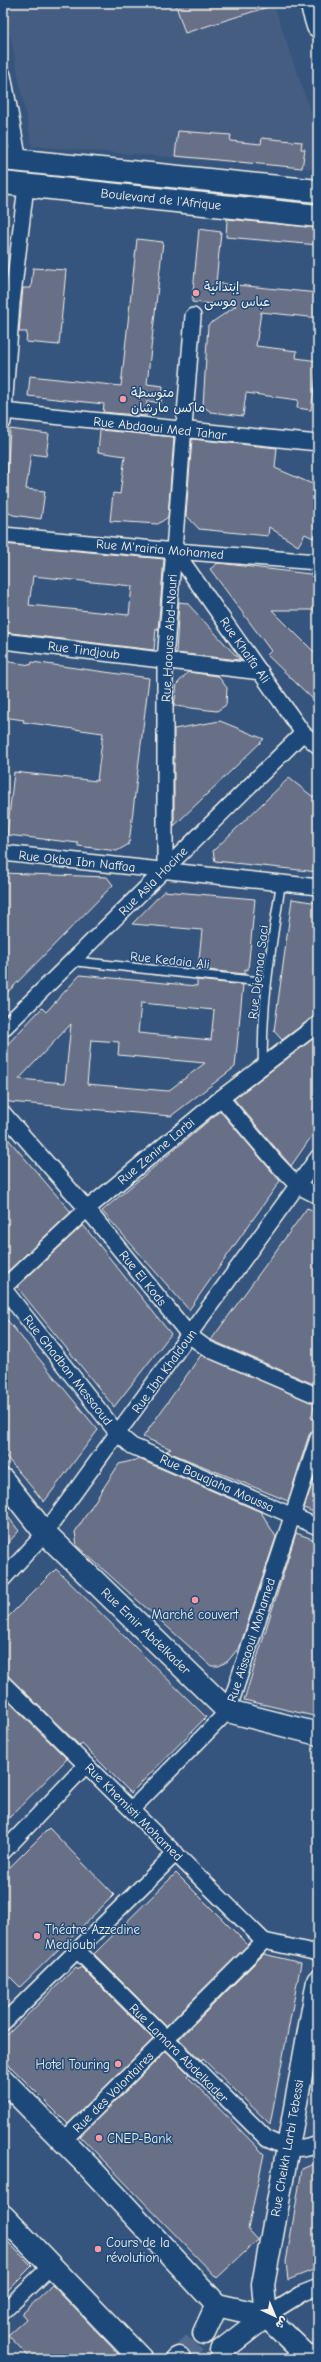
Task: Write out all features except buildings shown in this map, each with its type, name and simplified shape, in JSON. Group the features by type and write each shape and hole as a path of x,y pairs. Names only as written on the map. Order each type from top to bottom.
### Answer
{"main road":[{"path":"311,3 318,26"},
{"name":"Boulevard de l'Afrique","path":"11,160 318,191"},
{"name":"Boulevard de l'Afrique","path":"3,184 318,216"},
{"name":"Rue Emir Abdelkader","path":"3,1480 45,1533 228,1710 318,1734"},
{"name":"Rue Cheikh Larbi Tebessi","path":"266,2316 262,2285 286,2148 318,1981"},
{"path":"3,2080 63,2141 216,2305 266,2316 310,2359"},
{"path":"3,2216 141,2359"},
{"path":"204,2333 216,2305"},
{"path":"221,2351 266,2316"}],"street":[{"path":"3,76 11,160"},
{"path":"3,415 8,303 26,186"},
{"name":"Rue Haouas Abd-Nouri","path":"165,869 165,660 193,316"},
{"name":"Rue Abdaoui Med Tahar","path":"3,415 318,443"},
{"name":"Rue M'rairia Mohamed","path":"3,535 175,551 318,562"},
{"name":"Rue Khalfa Ali","path":"175,551 303,733 318,746"},
{"name":"Rue Tindjoub","path":"3,641 261,672"},
{"name":"Rue Asla Hocine","path":"3,1030 303,733"},
{"name":"Rue Okba Ibn Naffaa","path":"3,853 165,869 318,887"},
{"name":"Rue Zenine Larbi","path":"3,1288 87,1209 221,1098 318,1024"},
{"path":"221,1098 277,1164 298,1186 318,1196"},
{"name":"Rue El Kods","path":"3,1113 87,1209 190,1336 208,1349 318,1396"},
{"name":"Rue Ibn Khaldoun","path":"3,1579 45,1533 190,1336 318,1157"},
{"name":"Rue Ghadban Messaoud","path":"3,1288 118,1434"},
{"name":"Rue Bouajaha Moussa","path":"118,1434 132,1446 292,1517 318,1527"},
{"name":"Rue Aïssaoui Mohamed","path":"132,1809 228,1710 318,1438"},
{"name":"Rue Khemisti Mohamed","path":"3,1683 264,1941"},
{"path":"3,1852 86,1765"},
{"path":"3,2023 176,1854"},
{"path":"264,1941 318,1953"},
{"name":"Rue des Volontaires","path":"63,2141 264,1941"},
{"name":"Rue Lamara Abdelkader","path":"77,1950 165,2040 267,2139 286,2148"},
{"path":"286,2148 303,2150 318,2144"},
{"path":"3,2312 51,2266"},
{"path":"266,2316 303,2293 318,2287"}],"lane":[{"name":"Rue Djemaa Saci","path":"263,1065 262,1041 266,982 281,883"},
{"name":"Rue Kedaia Ali","path":"72,962 266,982"}],"shaded area":[{"path":"4,3 273,3 318,133 318,169 32,146"}],"tunnel":[{"path":"179,2358 204,2333"}],"place":[{"name":"إبتدائية عباس موسى","path":"196,293"},
{"name":"متوسطة ماكس مارشان","path":"123,399"},
{"name":"Marché couvert","path":"195,1600"},
{"name":"Théatre Azzedine Medjoubi","path":"37,1936"},
{"name":"Hotel Touring","path":"118,2064"},
{"name":"CNEP-Bank","path":"99,2138"},
{"name":"Cours de la révolution","path":"98,2249"}]}
